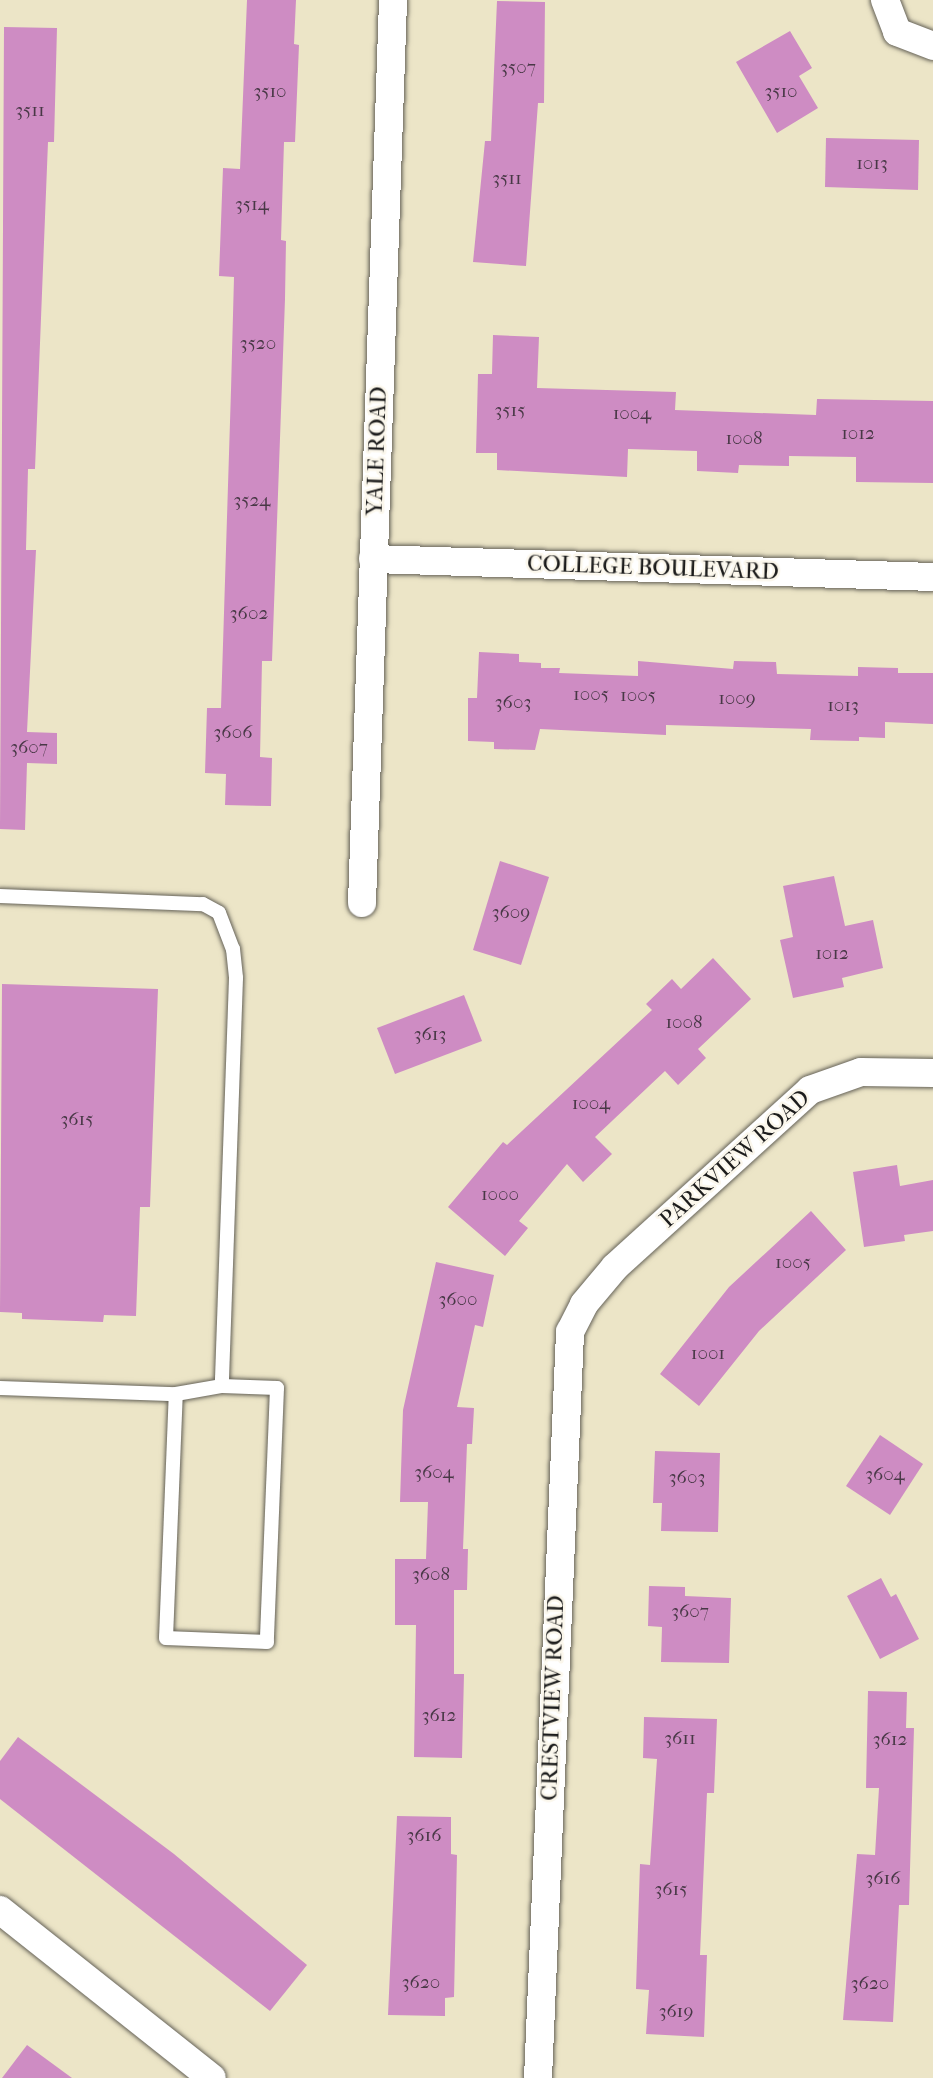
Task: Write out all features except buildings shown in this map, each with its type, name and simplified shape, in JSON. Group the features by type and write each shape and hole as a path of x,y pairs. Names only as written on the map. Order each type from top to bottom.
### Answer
{"street":[{"name":"YALE ROAD","path":"362,902 393,0"},
{"path":"885,0 897,32 933,46"},
{"name":"COLLEGE BOULEVARD","path":"373,559 933,577"},
{"name":"PARKVIEW ROAD","path":"575,1320 615,1267 810,1090 861,1072 933,1073"},
{"name":"CRESTVIEW ROAD","path":"538,2078 565,1358 575,1320"},
{"path":"0,1910 212,2078"}],"lane":[{"path":"0,896 203,904 219,913 233,949 236,978 222,1386"},
{"path":"0,1388 176,1394 222,1386 277,1388 267,1642 166,1638 176,1394"}]}
